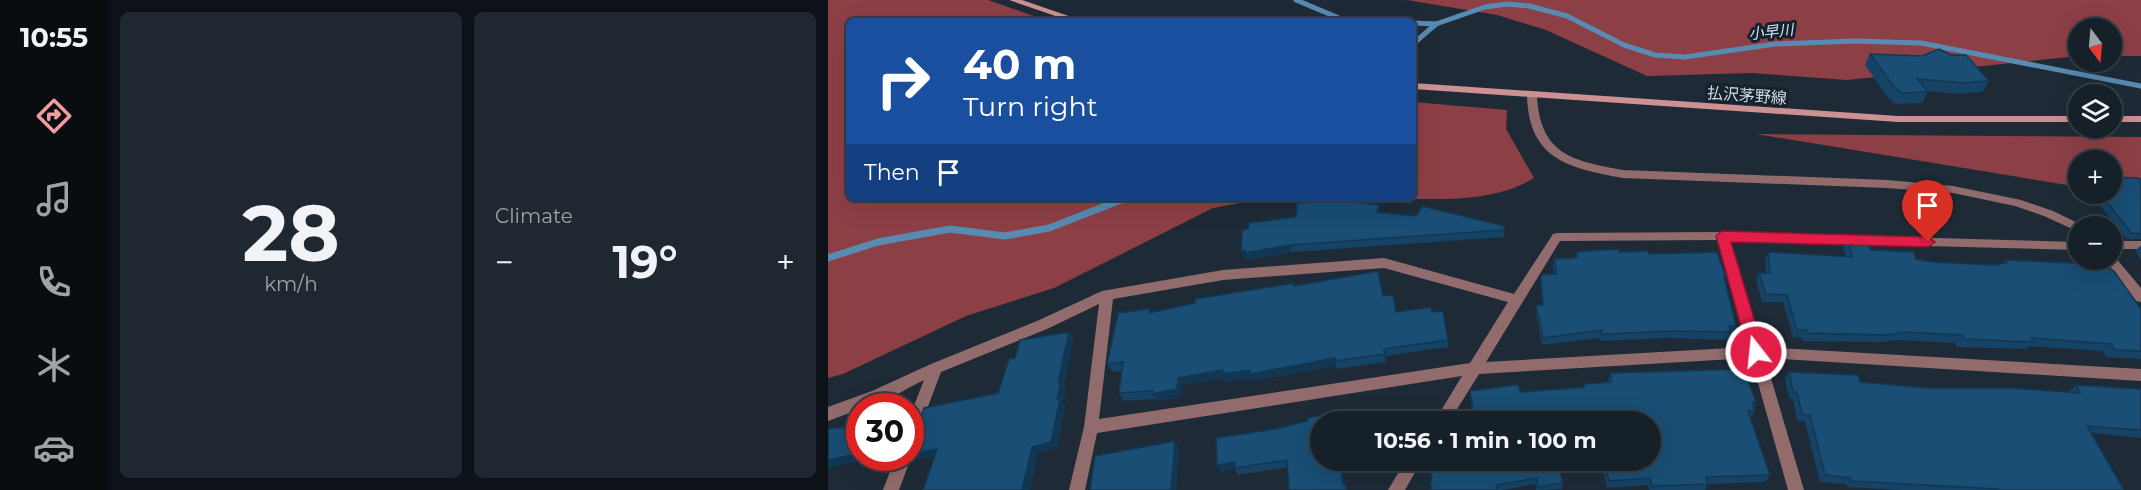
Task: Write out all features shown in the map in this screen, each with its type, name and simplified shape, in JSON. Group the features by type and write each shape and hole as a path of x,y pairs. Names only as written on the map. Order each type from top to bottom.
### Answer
{"main road":[{"path":"1013,0 1070,18"},
{"name":"払沢茅野線","path":"1416,86 1532,96 1898,119 2068,119"},
{"path":"2122,119 2141,119"}],"street":[{"path":"1532,96 1534,125 1542,141 1561,157 1588,168 1623,174 1923,185 1973,191 2028,204 2068,223"},
{"path":"1448,411 1476,368 1515,299 1557,237 1722,236 2068,246"},
{"path":"1722,236 1796,490"},
{"path":"2122,245 2141,245"},
{"path":"828,414 877,396 936,368 1042,325 1107,295 1223,275 1384,263 1515,299"},
{"path":"2119,270 2141,297"},
{"path":"1077,490 1091,427 1107,295"},
{"path":"1091,427 1476,368 1756,352 2141,375"},
{"path":"924,399 936,368"},
{"path":"891,490 898,471"},
{"path":"1396,490 1408,471"}],"shaded area":[{"path":"828,0 988,0 1039,18 846,18 846,201 1251,201 1213,208 1054,288 966,316 843,374 828,378"},
{"path":"1407,0 2141,0 2141,56 2122,56 2122,18 2068,18 2068,57 1847,80 1752,73 1647,76 1546,30 1497,15"},
{"path":"1416,102 1507,110 1506,129 1534,178 1499,192 1443,199 1416,199"},
{"path":"1756,134 2141,137 2141,198 2122,195 2122,150 2068,150 2068,185"}],"building":[{"path":"1939,49 1951,55 1966,55 1989,81 1964,83 1917,79 1928,92 1902,93 1894,87 1870,54 1922,56"},
{"path":"2122,177 2141,179 2141,234 2131,233 2122,221 2122,216 2118,216 2109,204 2122,204"},
{"path":"1355,201 1380,205 1377,212 1416,216 1422,206 1504,226 1504,230 1290,245 1245,253 1245,250 1241,251 1242,230 1248,229 1249,223 1296,217 1297,203"},
{"path":"1847,239 1867,240 1871,250 1914,252 1916,259 1933,262 1995,265 2007,263 2006,260 2068,263 2068,270 2112,270 2141,309 2141,351 2115,350 2111,344 2031,338 2033,342 1964,339 1962,335 1904,332 1887,335 1807,333 1806,330 1797,330 1787,295 1766,294 1759,273 1770,273 1768,252 1853,257"},
{"path":"1618,249 1619,252 1649,251 1649,254 1717,252 1726,277 1724,277 1736,326 1729,326 1731,332 1672,331 1602,334 1601,330 1543,338 1536,305 1543,305 1541,275 1557,274 1554,259 1577,257 1576,252"},
{"path":"1378,271 1383,296 1393,295 1396,312 1431,307 1432,312 1443,311 1448,340 1384,349 1385,354 1335,361 1335,358 1250,374 1250,370 1222,374 1223,370 1178,378 1177,389 1152,394 1153,391 1119,393 1123,362 1107,364 1118,313 1150,309 1149,313 1195,303 1195,299 1294,283 1294,286"},
{"path":"1069,332 1058,382 1061,381 1057,399 1060,399 1051,442 1032,447 1022,490 923,490 937,449 924,452 924,408 998,393 1009,359 1015,358 1020,340"},
{"path":"1742,369 1756,402 1752,402 1755,411 1748,411 1770,475 1706,477 1708,484 1652,486 1650,478 1609,481 1607,471 1661,471 1661,411 1473,411 1470,391 1514,385 1519,386 1520,392 1584,387 1584,384 1612,382 1610,373"},
{"path":"1789,372 1858,375 1860,382 1930,388 2013,388 2080,393 2076,385 2141,389 2141,430 2087,426 2124,490 1998,490 1852,481 1851,478 1825,475 1810,415 1802,414 1797,392 1793,392"},
{"path":"1310,417 1310,471 1341,471 1346,490 1289,490 1287,460 1234,468 1235,462 1217,465 1216,438 1275,429 1307,421 1307,418"},
{"path":"846,427 846,456 828,460 828,429"},
{"path":"1175,441 1171,490 1090,490 1095,456"},
{"path":"1430,471 1560,471 1563,483 1538,487 1536,478 1496,485 1497,490 1431,490 1430,482 1432,481"}],"waterway":[{"name":"小早川","path":"1296,0 1339,18"},
{"name":"小早川","path":"1436,24 1485,7 1507,4 1529,6 1567,16 1624,45 1655,55 1685,57 1775,44 1854,41 1921,43 2141,86"},
{"name":"小早川","path":"1416,23 1436,24"},
{"path":"1416,41 1436,24"},
{"path":"828,258 878,242 950,229 1005,236 1049,228 1118,201"}],"route":[{"path":"1756,352 1722,236 1928,242"}]}
